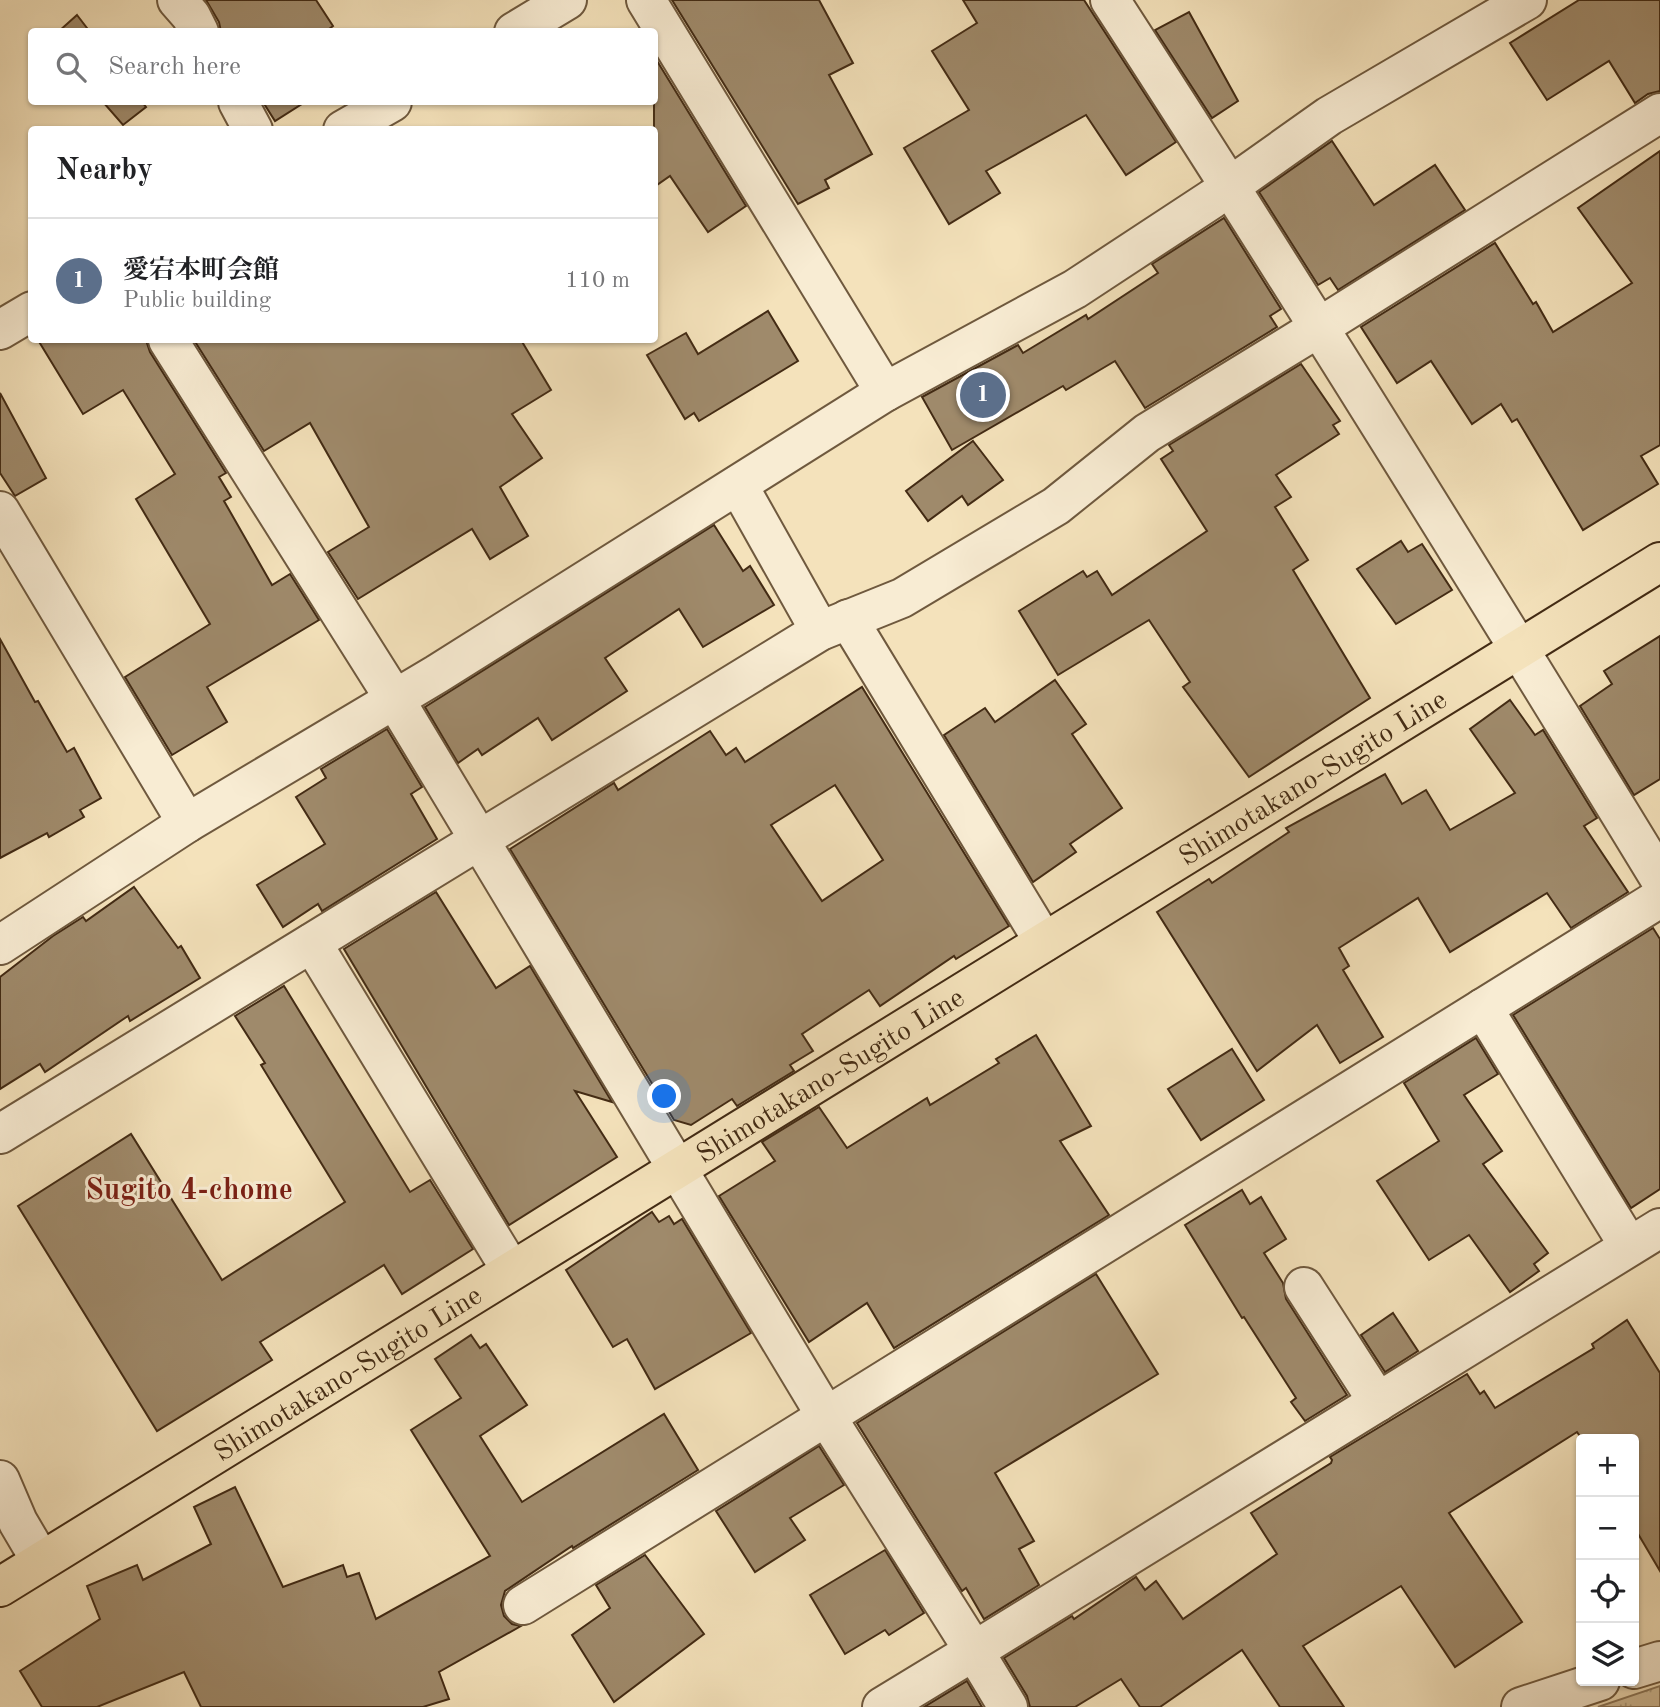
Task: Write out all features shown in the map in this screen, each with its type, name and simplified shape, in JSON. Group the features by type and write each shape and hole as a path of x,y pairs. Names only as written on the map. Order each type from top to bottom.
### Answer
{"main road":[{"name":"Shimotakano-Sugito Line","path":"0,1587 1660,562"}],"street":[{"path":"177,0 196,28"},
{"path":"521,28 567,0"},
{"path":"646,0 885,392"},
{"path":"1110,0 1230,185 1520,649 1660,879"},
{"path":"0,945 187,823 437,674 885,392 1075,289 1329,116 1527,0"},
{"path":"240,105 251,126"},
{"path":"351,126 387,105"},
{"path":"0,1134 834,625 902,598 1056,506 1147,433 1660,113"},
{"path":"0,330 28,313"},
{"path":"170,343 394,698 826,1416 1008,1707"},
{"path":"738,485 1044,942"},
{"path":"0,511 187,823"},
{"path":"523,1605 1660,898"},
{"path":"312,943 511,1270"},
{"path":"882,1707 1645,1237 1483,1008"},
{"path":"1304,1287 1378,1402"},
{"path":"0,1480 18,1522 41,1561"},
{"path":"1639,1668 1660,1661"},
{"path":"1521,1707 1585,1686"}],"green space":[{"path":"1660,1686 1660,1707 1598,1707"}],"building":[{"path":"206,0 316,0 333,26 220,28"},
{"path":"672,0 819,0 853,63 829,75 872,154 825,180 829,188 798,204"},
{"path":"963,0 1084,0 1176,142 1126,175 1086,115 986,171 1000,193 949,224 904,148 969,110 932,51 977,23"},
{"path":"1579,0 1660,0 1660,91 1648,94 1635,103 1609,61 1547,100 1510,43"},
{"path":"1189,12 1238,101 1212,118 1155,30"},
{"path":"77,15 87,28 62,28"},
{"path":"658,63 746,206 708,232 670,176 658,184 658,126 654,126 654,105 658,105"},
{"path":"106,105 144,105 146,107 123,125"},
{"path":"265,105 300,105 275,121"},
{"path":"1332,141 1374,205 1435,165 1465,210 1338,290 1330,278 1318,285 1259,192"},
{"path":"1660,151 1660,445 1641,456 1658,484 1583,530 1517,419 1512,422 1501,404 1472,424 1431,361 1397,383 1361,327 1495,243 1533,304 1536,302 1553,332 1632,283 1578,208"},
{"path":"1224,218 1281,309 1270,316 1277,327 1145,408 1115,361 1066,390 1063,386 952,450 922,397 1018,345 1023,353 1086,315 1088,319 1158,273 1152,264"},
{"path":"768,311 798,361 699,421 694,413 685,419 647,355 686,333 698,354"},
{"path":"40,343 147,343 150,352 226,473 219,477 231,497 224,501 272,585 290,574 319,620 207,687 227,722 172,755 125,677 210,624 136,499 175,474 123,390 83,414"},
{"path":"196,343 523,343 551,390 512,414 542,458 500,487 528,536 490,559 472,529 358,599 328,552 369,527 310,423 264,451"},
{"path":"1301,364 1340,421 1333,425 1339,434 1276,475 1291,497 1275,507 1308,560 1293,570 1370,698 1249,777 1183,687 1190,682 1149,620 1058,675 1019,611 1083,571 1087,577 1097,571 1112,595 1207,531 1161,459 1173,451 1169,445"},
{"path":"0,393 46,478 15,496 0,473"},
{"path":"973,441 1003,480 968,505 962,496 928,521 906,491"},
{"path":"714,525 743,571 750,566 774,605 703,647 679,609 605,658 627,691 552,740 538,718 482,755 478,749 458,763 425,707"},
{"path":"1401,541 1408,552 1422,544 1452,590 1396,624 1357,569"},
{"path":"1660,636 1660,779 1634,795 1580,706 1612,684 1604,671"},
{"path":"0,639 35,702 38,701 67,752 74,748 101,798 80,810 84,817 49,837 47,833 0,858"},
{"path":"1055,680 1086,724 1072,734 1122,808 1070,844 1076,852 1033,882 944,735 985,708 995,722"},
{"path":"862,687 1009,926 956,959 954,956 880,1006 869,990 802,1034 813,1051 790,1065 794,1071 737,1106 732,1099 691,1125 674,1120 510,849 614,783 618,790 710,731 726,755 736,748 745,762","holes":["835,785 883,860 822,901 771,825"]},
{"path":"1510,700 1535,735 1543,730 1597,818 1584,826 1628,892 1571,928 1547,893 1450,952 1418,898 1339,948 1349,966 1343,970 1383,1037 1340,1063 1317,1025 1257,1071 1157,912 1209,879 1212,883 1289,832 1286,828 1385,774 1402,804 1426,790 1450,830 1515,793 1470,729"},
{"path":"387,729 422,787 411,794 437,839 322,911 318,904 283,927 257,885 325,844 296,797 326,778 321,769"},
{"path":"134,887 178,948 181,946 200,978 130,1021 128,1016 45,1072 40,1064 0,1089 0,977 53,936 83,917 86,921"},
{"path":"436,892 496,988 530,966 612,1102 575,1091 617,1157 509,1225 344,949"},
{"path":"1653,928 1660,939 1660,1189 1631,1208 1513,1015"},
{"path":"284,986 410,1192 430,1180 473,1249 402,1294 384,1265 260,1342 272,1360 157,1431 18,1206 131,1134 222,1280 345,1202 261,1065 265,1063 235,1016"},
{"path":"1036,1035 1091,1126 1060,1141 1109,1215 894,1348 867,1303 809,1342 719,1196 775,1161 762,1142 819,1107 847,1148 927,1098 930,1105 999,1063 996,1059"},
{"path":"1476,1038 1498,1074 1464,1095 1502,1151 1483,1164 1548,1253 1534,1264 1539,1271 1510,1292 1469,1235 1429,1260 1377,1181 1439,1141 1404,1083"},
{"path":"1232,1049 1264,1100 1201,1140 1168,1089"},
{"path":"1242,1190 1250,1204 1261,1197 1286,1239 1264,1253 1283,1283 1286,1299 1347,1395 1305,1421 1291,1402 1296,1398 1244,1317 1242,1318 1185,1225"},
{"path":"652,1212 659,1222 669,1216 674,1224 682,1219 751,1333 655,1389 627,1339 613,1347 566,1270"},
{"path":"1096,1274 1158,1374 995,1473 1034,1541 1019,1549 1039,1585 984,1619 966,1588 962,1591 857,1423"},
{"path":"1393,1313 1418,1351 1385,1372 1361,1335"},
{"path":"1627,1320 1660,1373 1660,1571 1639,1535 1639,1434 1577,1432 1449,1513 1522,1622 1455,1667 1401,1586 1303,1646 1344,1707 1280,1707 1242,1650 1160,1707 1140,1707 1121,1679 1075,1707 1030,1707 1027,1696 1004,1658 1072,1616 1074,1619 1136,1577 1145,1590 1156,1581 1183,1619 1277,1554 1251,1513 1331,1463 1330,1457 1467,1374 1480,1394 1484,1391 1495,1408 1594,1348 1592,1344"},
{"path":"471,1335 480,1348 486,1344 527,1405 480,1436 522,1502 664,1414 698,1470 573,1548 572,1546 505,1591 501,1605 504,1616 512,1624 521,1626 439,1672 449,1699 423,1707 201,1707 184,1672 97,1707 42,1707 20,1671 100,1619 87,1586 137,1565 143,1580 211,1544 194,1507 235,1487 283,1587 343,1565 347,1577 359,1573 376,1619 490,1556 411,1430 461,1398 435,1359"},
{"path":"819,1446 844,1485 790,1518 805,1540 755,1572 716,1511"},
{"path":"885,1550 924,1613 889,1635 885,1630 845,1654 810,1595"},
{"path":"645,1555 704,1634 614,1702 572,1635 610,1608 596,1585"},
{"path":"967,1681 982,1707 924,1707"}],"place":[{"name":"愛宕本町会館","path":"983,395"}],"district":[{"name":"Sugito 4-chome","path":"189,1189"}]}
